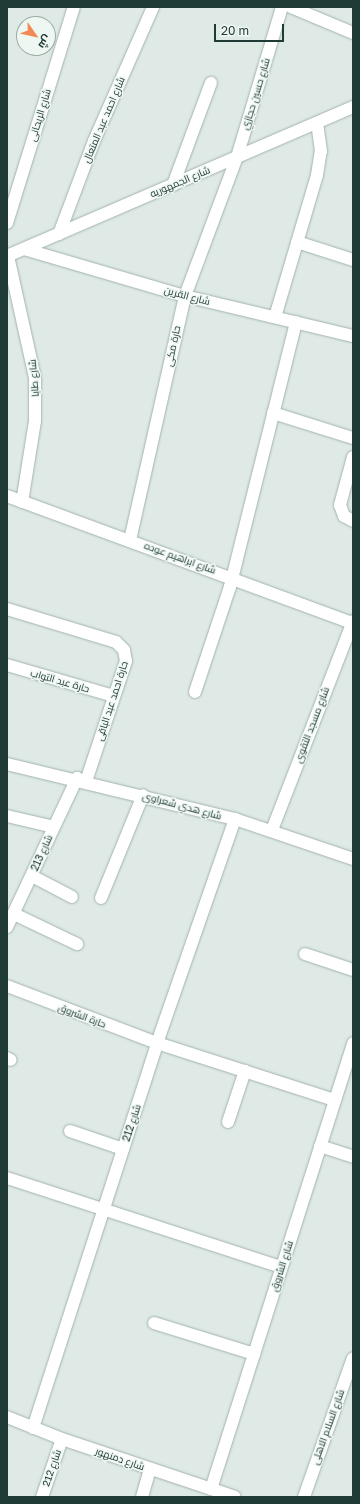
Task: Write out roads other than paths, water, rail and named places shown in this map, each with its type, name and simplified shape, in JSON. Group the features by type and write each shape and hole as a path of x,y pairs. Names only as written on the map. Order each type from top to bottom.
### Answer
{"street":[{"name":"شارع الريحانى","path":"7,223 74,7"},
{"name":"شارع احمد عبد المتعال","path":"59,234 94,141 153,7"},
{"name":"شارع حسين حجازي","path":"237,157 282,7"},
{"path":"291,7 353,33"},
{"path":"173,185 211,83"},
{"name":"شارع الجمهوريه","path":"7,256 353,107"},
{"path":"275,317 319,159 317,123"},
{"name":"حارة مكى","path":"130,540 185,296 237,157"},
{"path":"297,242 353,260"},
{"name":"شارع القرين","path":"24,248 185,296 353,336"},
{"name":"شارع طابا","path":"7,256 35,378 35,421 22,502"},
{"path":"195,692 233,577 296,322"},
{"path":"273,413 353,438"},
{"path":"353,457 340,505 342,513 353,520"},
{"name":"شارع ابراهيم عوده","path":"7,496 233,577 353,622"},
{"name":"حارة احمد عبد الباقى","path":"7,610 120,645 126,661 114,696 81,779"},
{"name":"شارع مسجد التقوى","path":"272,830 353,622"},
{"name":"حارة عبد التواب","path":"7,665 114,696"},
{"name":"شارع هدي شعراوى","path":"7,764 81,779 235,819 272,830 353,859"},
{"name":"شارع 213","path":"7,928 54,827 81,779"},
{"path":"101,898 143,795"},
{"path":"7,816 54,827"},
{"name":"شارع 212","path":"33,1428 157,1043 235,819"},
{"path":"32,876 72,897"},
{"path":"14,914 78,944"},
{"path":"305,954 353,970"},
{"name":"حارة الشروق","path":"7,986 157,1043 335,1100"},
{"name":"شارع الشروق","path":"211,1489 335,1100 348,1074 353,1043"},
{"path":"228,1122 245,1071"},
{"path":"70,1131 123,1149"},
{"path":"320,1146 353,1157"},
{"path":"7,1178 104,1211 281,1267"},
{"path":"154,1323 254,1354"},
{"name":"شارع السلام الاهلى","path":"304,1497 353,1358"},
{"name":"شارع دمنهور","path":"7,1417 62,1439 236,1497"},
{"name":"شارع 212","path":"42,1497 62,1439"},
{"path":"142,1497 150,1469"}]}
